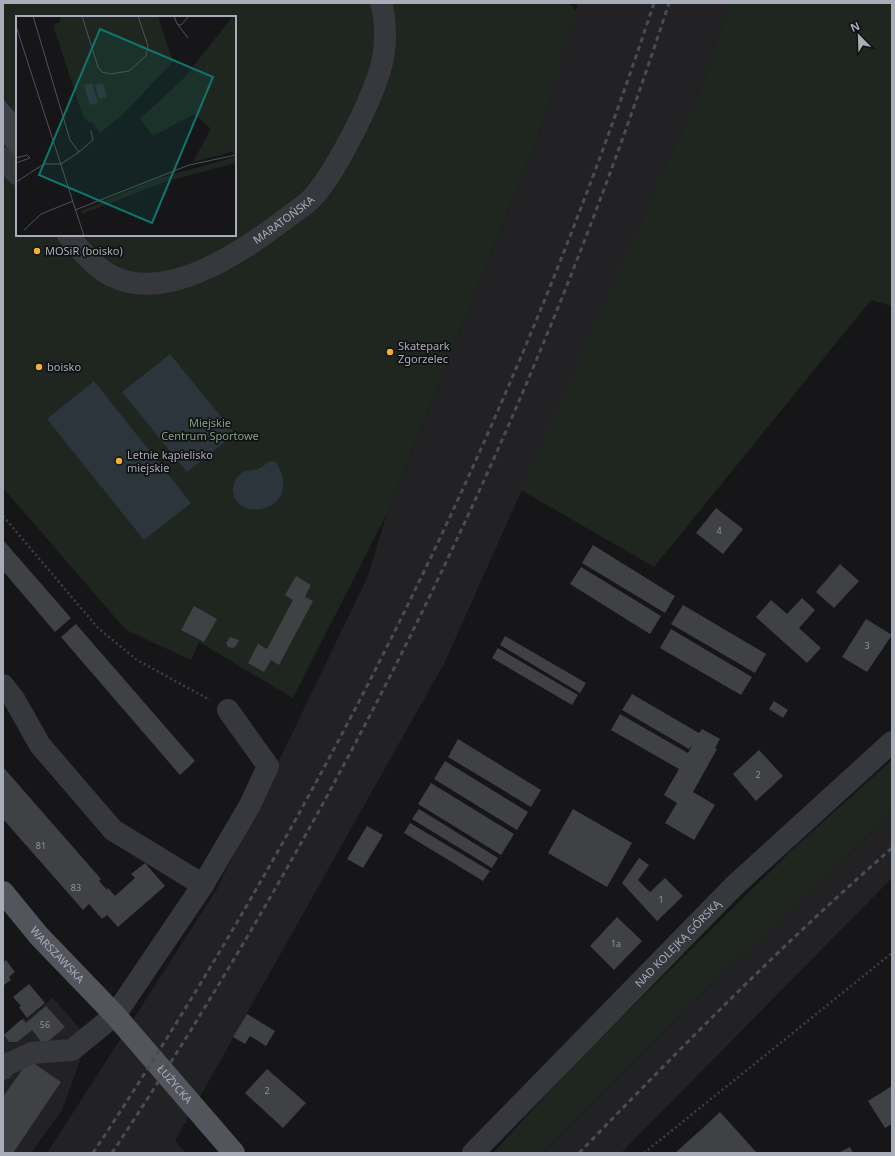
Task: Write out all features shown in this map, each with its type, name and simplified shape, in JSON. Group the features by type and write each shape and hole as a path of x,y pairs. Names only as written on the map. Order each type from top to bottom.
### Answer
{"main road":[{"name":"WARSZAWSKA","path":"3,892 39,936 115,1015"},
{"name":"ŁUŻYCKA","path":"115,1015 234,1153"}],"street":[{"name":"MARATOŃSKA","path":"69,236 92,261 112,276 135,282 156,284 190,275 223,261 265,234 311,200 329,177 365,106 377,77 384,51 381,3"},
{"path":"3,158 16,173"},
{"path":"3,685 14,698 40,745 113,830 204,885"},
{"path":"3,1069 6,1065 32,1053 72,1050 115,1015 204,885 250,805 268,766 228,710"},
{"name":"NAD KOLEJKĄ GÓRSKĄ","path":"473,1153 734,886 892,742"}],"path":[{"path":"3,516 98,628 137,660 228,710"},
{"path":"644,1153 892,953"}],"shaded area":[{"path":"578,3 729,3 701,88 445,662 175,1141 186,1153 47,1153 217,889 368,576 387,513 537,139"},
{"path":"170,354 235,434 187,472 122,392"},
{"name":"Letnie kąpielisko miejskie","path":"94,381 191,503 144,540 47,419"},
{"path":"270,461 276,462 283,478 282,491 276,501 267,507 256,510 245,508 237,502 233,491 234,484 238,476 246,471 259,469"},
{"path":"892,813 892,878 621,1153 543,1153 695,1000"},
{"path":"53,998 88,1038 62,1110 31,1153 3,1153 3,1035 23,1018 26,1020"}],"green space":[{"name":"Miejskie Centrum Sportowe","path":"3,3 569,3 576,11 537,139 387,513 293,698 199,642 191,660 126,630 3,488"},
{"path":"729,3 892,3 892,306 871,300 654,567 521,490 701,88"},
{"path":"892,760 892,813 695,1000 543,1153 493,1153 573,1065 796,846"}],"building":[{"path":"3,99 16,114 16,158 3,143"},
{"path":"716,508 743,529 723,554 696,533"},
{"path":"3,540 71,618 55,632 3,571"},
{"path":"593,545 675,596 665,613 582,563"},
{"path":"840,564 859,581 834,608 816,592"},
{"path":"581,567 661,616 650,634 570,584"},
{"path":"296,576 311,585 305,597 313,601 279,665 271,660 264,672 248,663 258,644 267,649 293,600 285,595"},
{"path":"802,598 815,610 799,628 821,648 807,663 756,617 771,600 787,614"},
{"path":"683,605 766,654 755,673 671,624"},
{"path":"194,606 217,619 204,642 181,630"},
{"path":"866,619 892,635 867,672 842,657"},
{"path":"76,624 195,761 180,775 61,637"},
{"path":"671,629 752,677 741,695 660,648"},
{"path":"505,636 586,683 580,693 500,645"},
{"path":"230,637 239,640 233,648 228,647 226,643"},
{"path":"498,648 578,695 572,705 492,658"},
{"path":"632,694 699,733 702,729 720,739 715,748 717,749 693,792 715,805 694,840 665,823 677,803 664,795 679,769 611,730 620,714 688,753 693,744 689,749 622,710"},
{"path":"774,701 788,710 783,718 769,709"},
{"path":"458,739 541,790 531,807 448,757"},
{"path":"759,750 783,776 756,801 733,774"},
{"path":"445,761 528,812 517,830 434,779"},
{"path":"3,767 101,879 99,881 115,896 135,878 131,874 145,863 165,886 118,927 107,915 102,919 89,904 83,910 3,819"},
{"path":"431,783 514,834 501,855 418,804"},
{"path":"419,809 498,858 492,868 412,819"},
{"path":"573,809 632,843 607,887 548,853"},
{"path":"410,823 490,871 483,881 404,833"},
{"path":"367,826 383,835 363,868 347,859"},
{"path":"639,858 649,865 638,880 650,892 665,878 683,896 657,921 622,883"},
{"path":"617,917 642,941 614,970 590,946"},
{"path":"6,960 15,972 9,977 11,980 4,985 3,963"},
{"path":"29,984 45,1003 27,1018 19,1007 21,1006 13,997"},
{"path":"46,1006 65,1027 44,1045 32,1030 17,1042 9,1042 4,1035 22,1019 26,1023"},
{"path":"247,1014 275,1031 266,1046 250,1036 245,1044 233,1037"},
{"path":"29,1060 61,1082 13,1153 3,1153 3,1097"},
{"path":"267,1069 306,1103 283,1128 245,1093"},
{"path":"892,1086 892,1124 885,1128 868,1101"},
{"path":"720,1112 757,1153 675,1153 704,1127"},
{"path":"850,1147 853,1153 838,1153"}],"railway":[{"path":"93,1153 179,1018 261,880 339,740 412,597 480,451 543,304 601,154 654,3"},
{"path":"112,1153 198,1018 280,880 357,740 430,597 497,451 559,304 617,154 669,3"},
{"path":"579,1153 693,1036 771,959 892,848"}],"place":[{"name":"MOSiR (boisko)","path":"37,251"},
{"name":"Skatepark Zgorzelec","path":"390,352"},
{"name":"boisko","path":"39,367"},
{"name":"Letnie kąpielisko miejskie","path":"119,461"}]}
